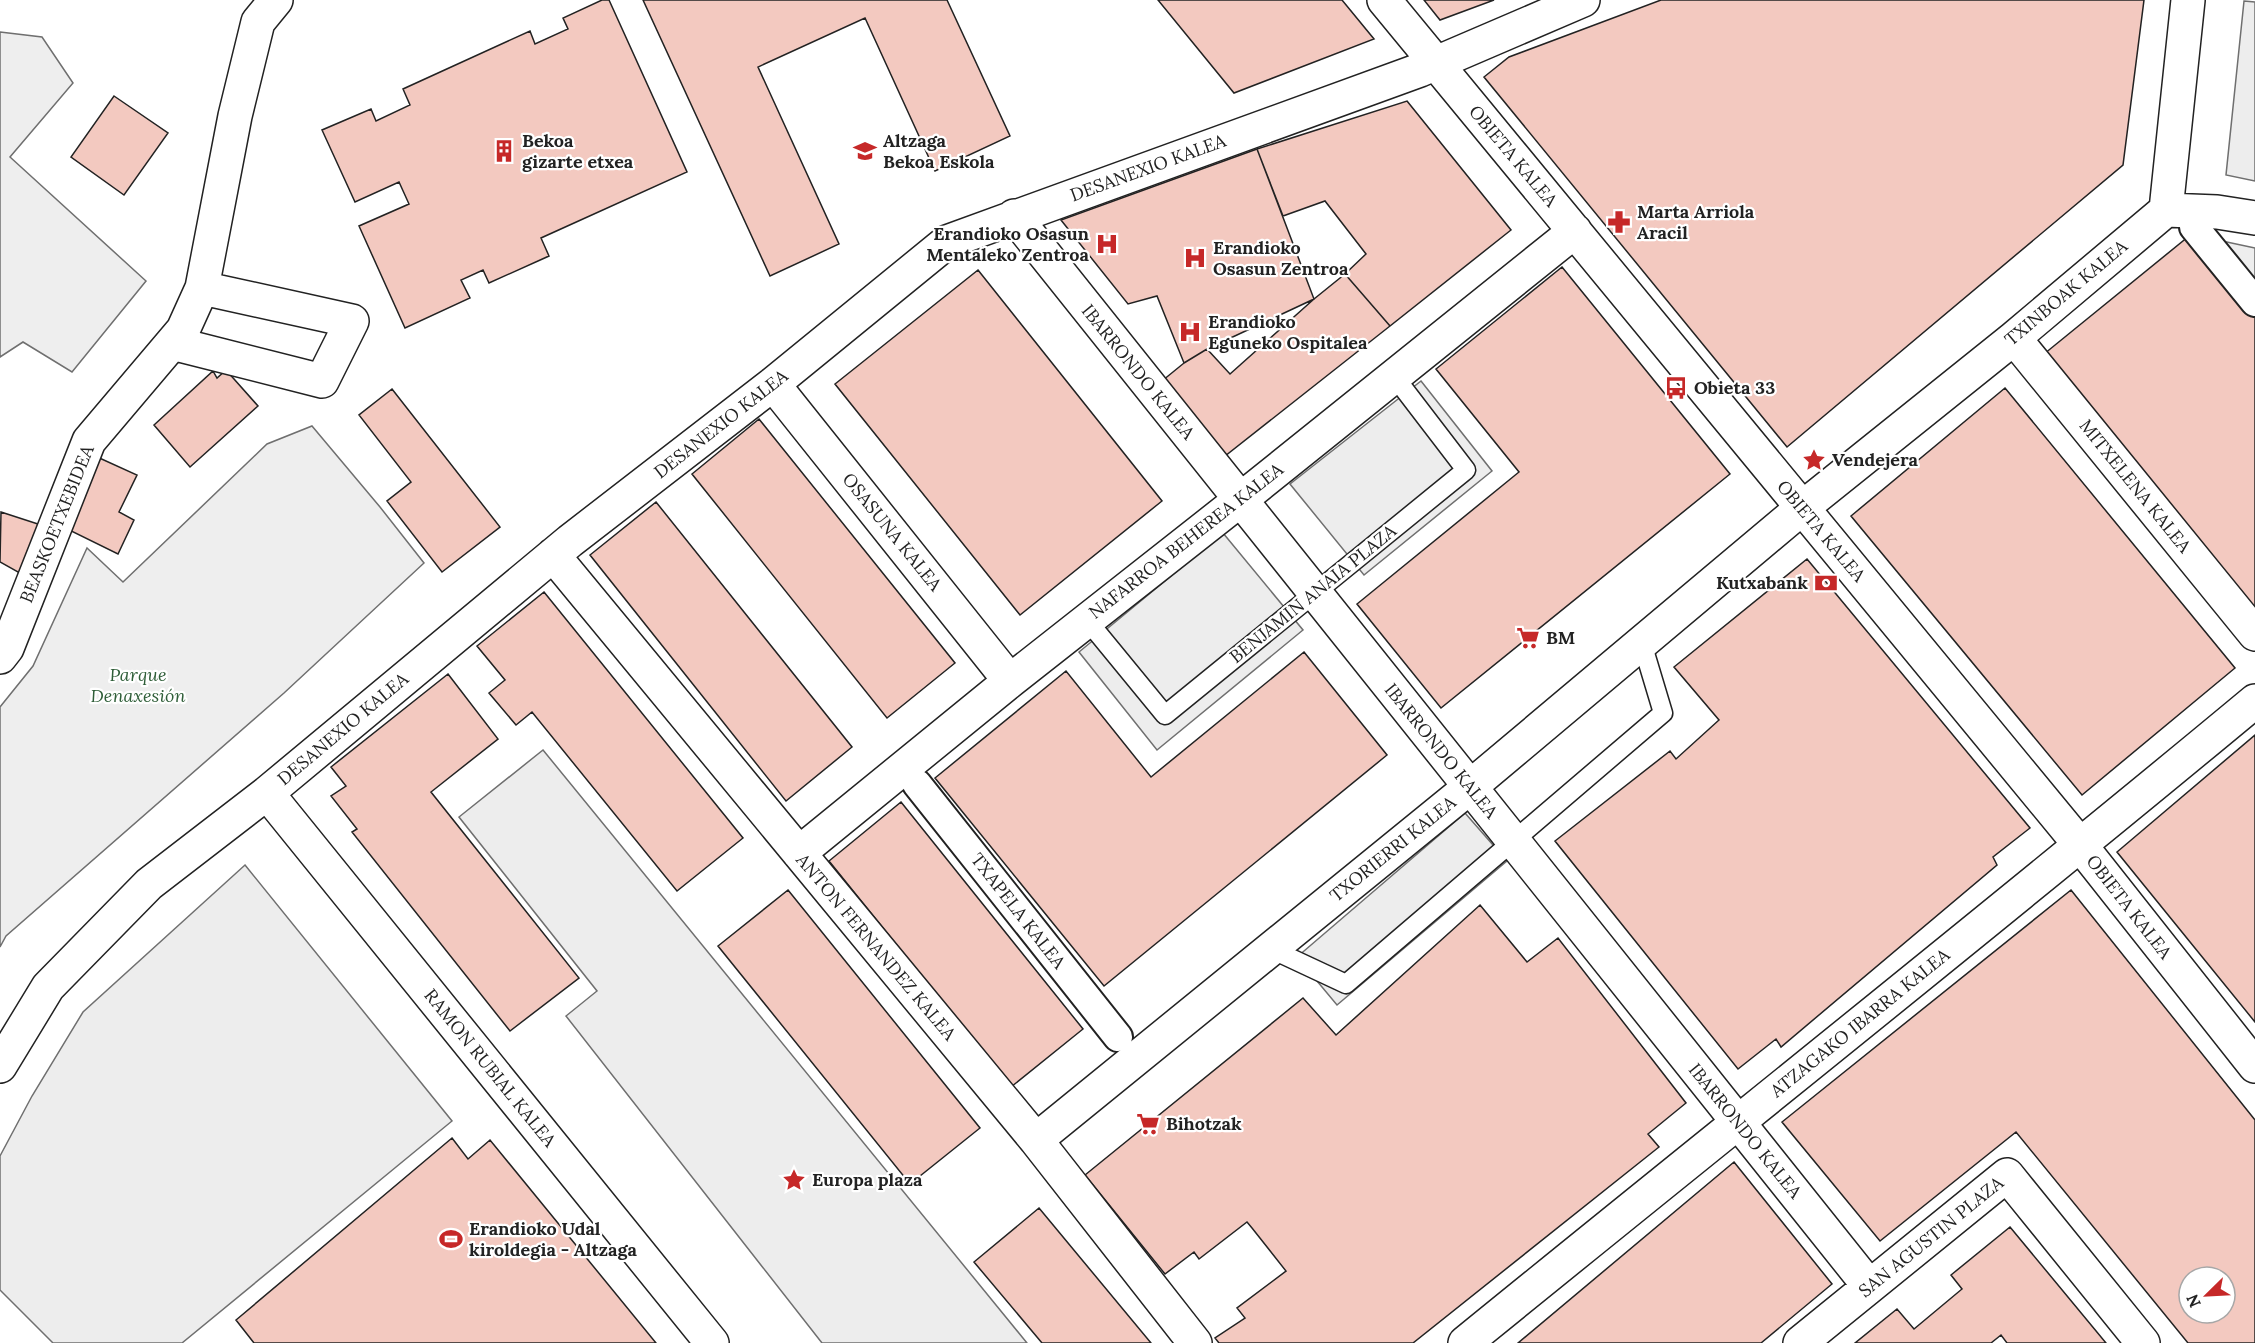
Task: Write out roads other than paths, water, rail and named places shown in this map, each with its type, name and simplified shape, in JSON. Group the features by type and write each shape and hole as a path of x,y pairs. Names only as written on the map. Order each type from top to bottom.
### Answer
{"street":[{"name":"BEASKOETXEBIDEA","path":"0,657 7,648 89,441 183,330 202,288 235,116 258,22 276,0"},
{"name":"OBIETA KALEA","path":"1384,0 2081,846 2255,1066"},
{"name":"DESANEXIO KALEA","path":"0,1066 48,987 149,884 267,793 553,555 773,384 947,242 1437,63 1583,0"},
{"path":"2187,0 2166,210 2217,212 2255,218"},
{"name":"TXINBOAK KALEA","path":"1802,508 2014,338 2166,210"},
{"name":"IBARRONDO KALEA","path":"1014,216 1869,1286"},
{"path":"2194,227 2255,302"},
{"name":"NAFARROA BEHEREA KALEA","path":"799,853 1010,681 1575,231"},
{"path":"172,343 322,381 352,321 202,288"},
{"name":"MITXELENA KALEA","path":"2014,338 2255,634"},
{"name":"OSASUNA KALEA","path":"773,384 1010,681"},
{"name":"TXORIERRI KALEA","path":"1036,1140 1470,787 1802,508"},
{"name":"ANTON FERNANDEZ KALEA","path":"553,555 1036,1140 1195,1343"},
{"name":"ATZAGAKO IBARRA KALEA","path":"1465,1343 2081,846 2255,701"},
{"name":"TXAPELA KALEA","path":"918,784 1118,1037"},
{"name":"RAMON RUBIAL KALEA","path":"267,793 712,1343"},
{"name":"SAN AGUSTIN PLAZA","path":"1800,1343 2007,1175 2143,1343"}],"lane":[{"name":"BENJAMIN ANAIA PLAZA","path":"1087,620 1165,715 1466,470 1394,376"},
{"path":"1271,949 1346,984 1663,713 1642,643"}],"place":[{"name":"Bekoa gizarte etxea","path":"504,151"},
{"name":"Altzaga Bekoa Eskola","path":"865,151"},
{"name":"Marta Arriola Aracil","path":"1619,222"},
{"name":"Erandioko Osasun Mentaleko Zentroa","path":"1107,244"},
{"name":"Erandioko Osasun Zentroa","path":"1195,258"},
{"name":"Erandioko Eguneko Ospitalea","path":"1190,332"},
{"name":"Obieta 33","path":"1676,388"},
{"name":"Vendejera","path":"1814,460"},
{"name":"Kutxabank","path":"1826,583"},
{"name":"BM","path":"1528,638"},
{"name":"Bihotzak","path":"1148,1124"},
{"name":"Europa plaza","path":"794,1180"},
{"name":"Erandioko Udal kiroldegia - Altzaga","path":"451,1239"}],"park label":[{"name":"Parque Denaxesión","path":"138,685"}]}
